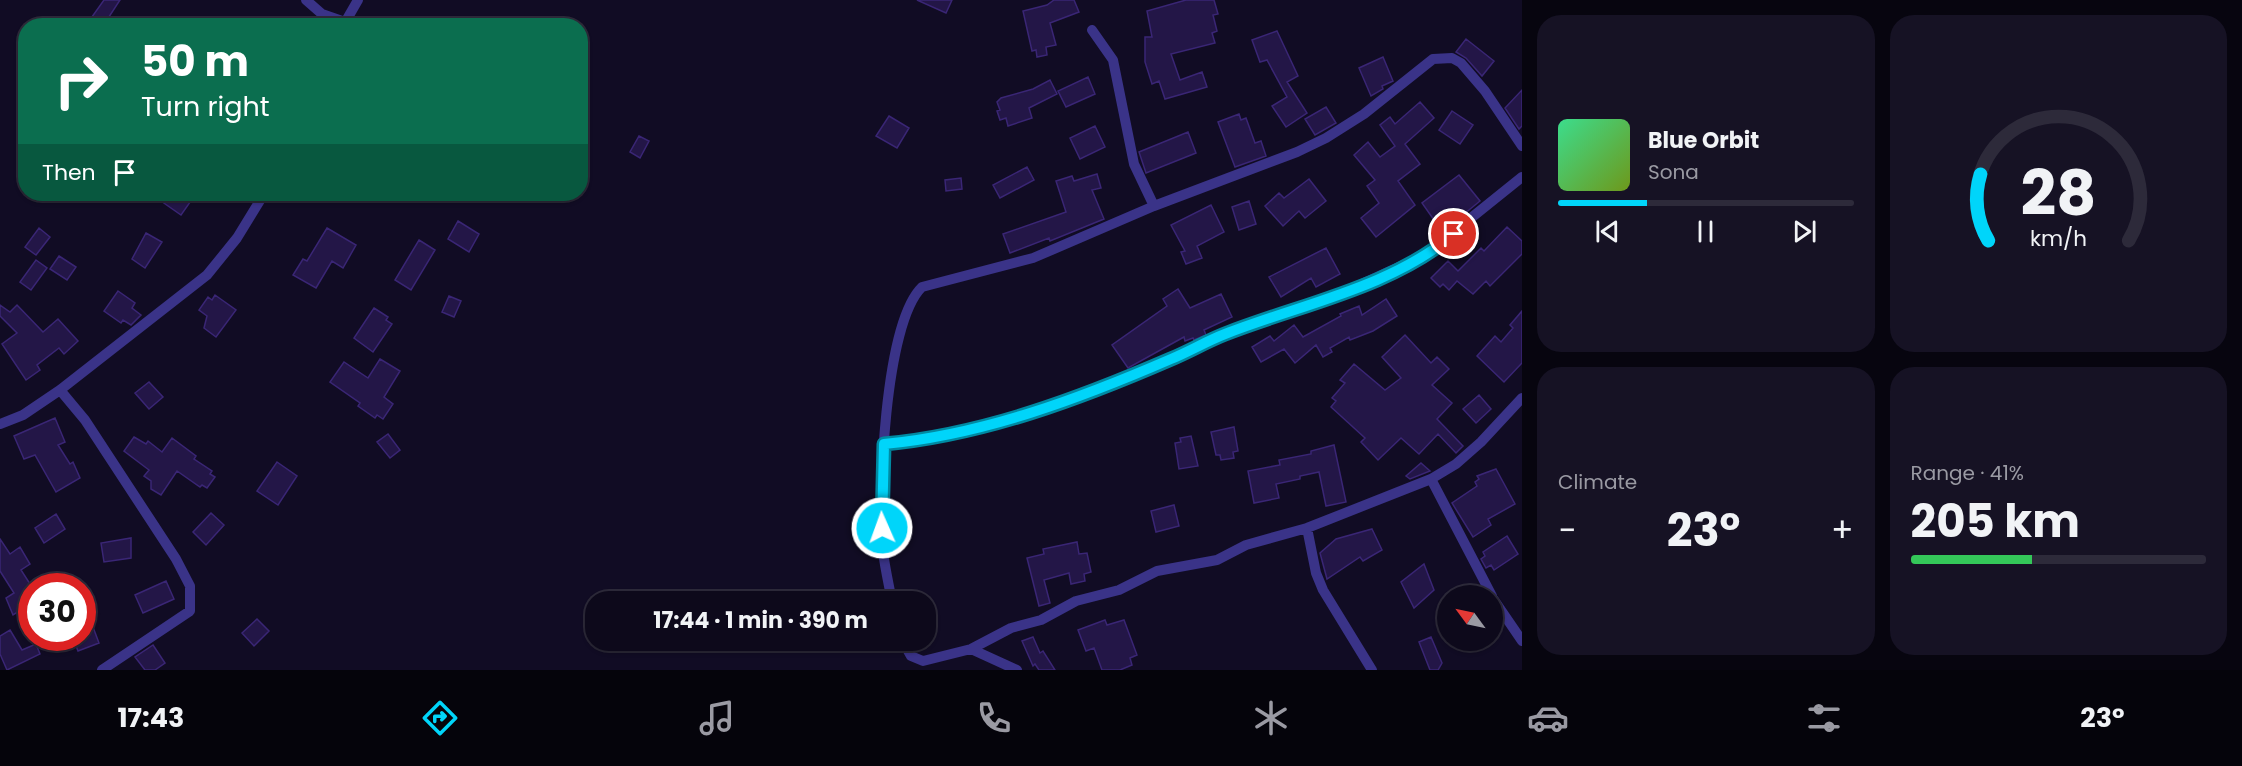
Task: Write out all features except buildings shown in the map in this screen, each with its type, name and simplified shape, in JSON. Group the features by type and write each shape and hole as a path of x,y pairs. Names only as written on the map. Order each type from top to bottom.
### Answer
{"street":[{"path":"306,0 322,14 331,18"},
{"path":"348,18 358,0"},
{"path":"1092,30 1106,46 1113,60 1134,164 1154,206"},
{"path":"890,591 883,552 881,487 889,393 905,316 913,298 922,286 1033,258 1154,206 1297,152 1326,138 1364,114 1433,59 1452,58 1461,63 1485,91 1522,146"},
{"path":"884,444 936,438 1054,405 1171,359 1227,333 1344,292 1425,255 1522,177"},
{"path":"0,424 23,415 60,390 207,275 237,238 260,201"},
{"path":"60,390 85,420 190,585 190,611 102,670"},
{"path":"908,651 911,656 923,662 971,649 1011,628 1041,620 1076,601 1119,590 1157,572 1217,560 1246,545 1307,528 1431,479 1456,464 1481,442 1522,398"},
{"path":"1431,479 1486,585"},
{"path":"1307,528 1316,573 1323,590 1372,670"},
{"path":"1503,612 1522,641"},
{"path":"971,649 1017,670"}],"route":[{"path":"882,528 881,478 884,444 936,438 1054,405 1171,359 1227,333 1251,327 1344,292 1425,255 1454,234"}]}
